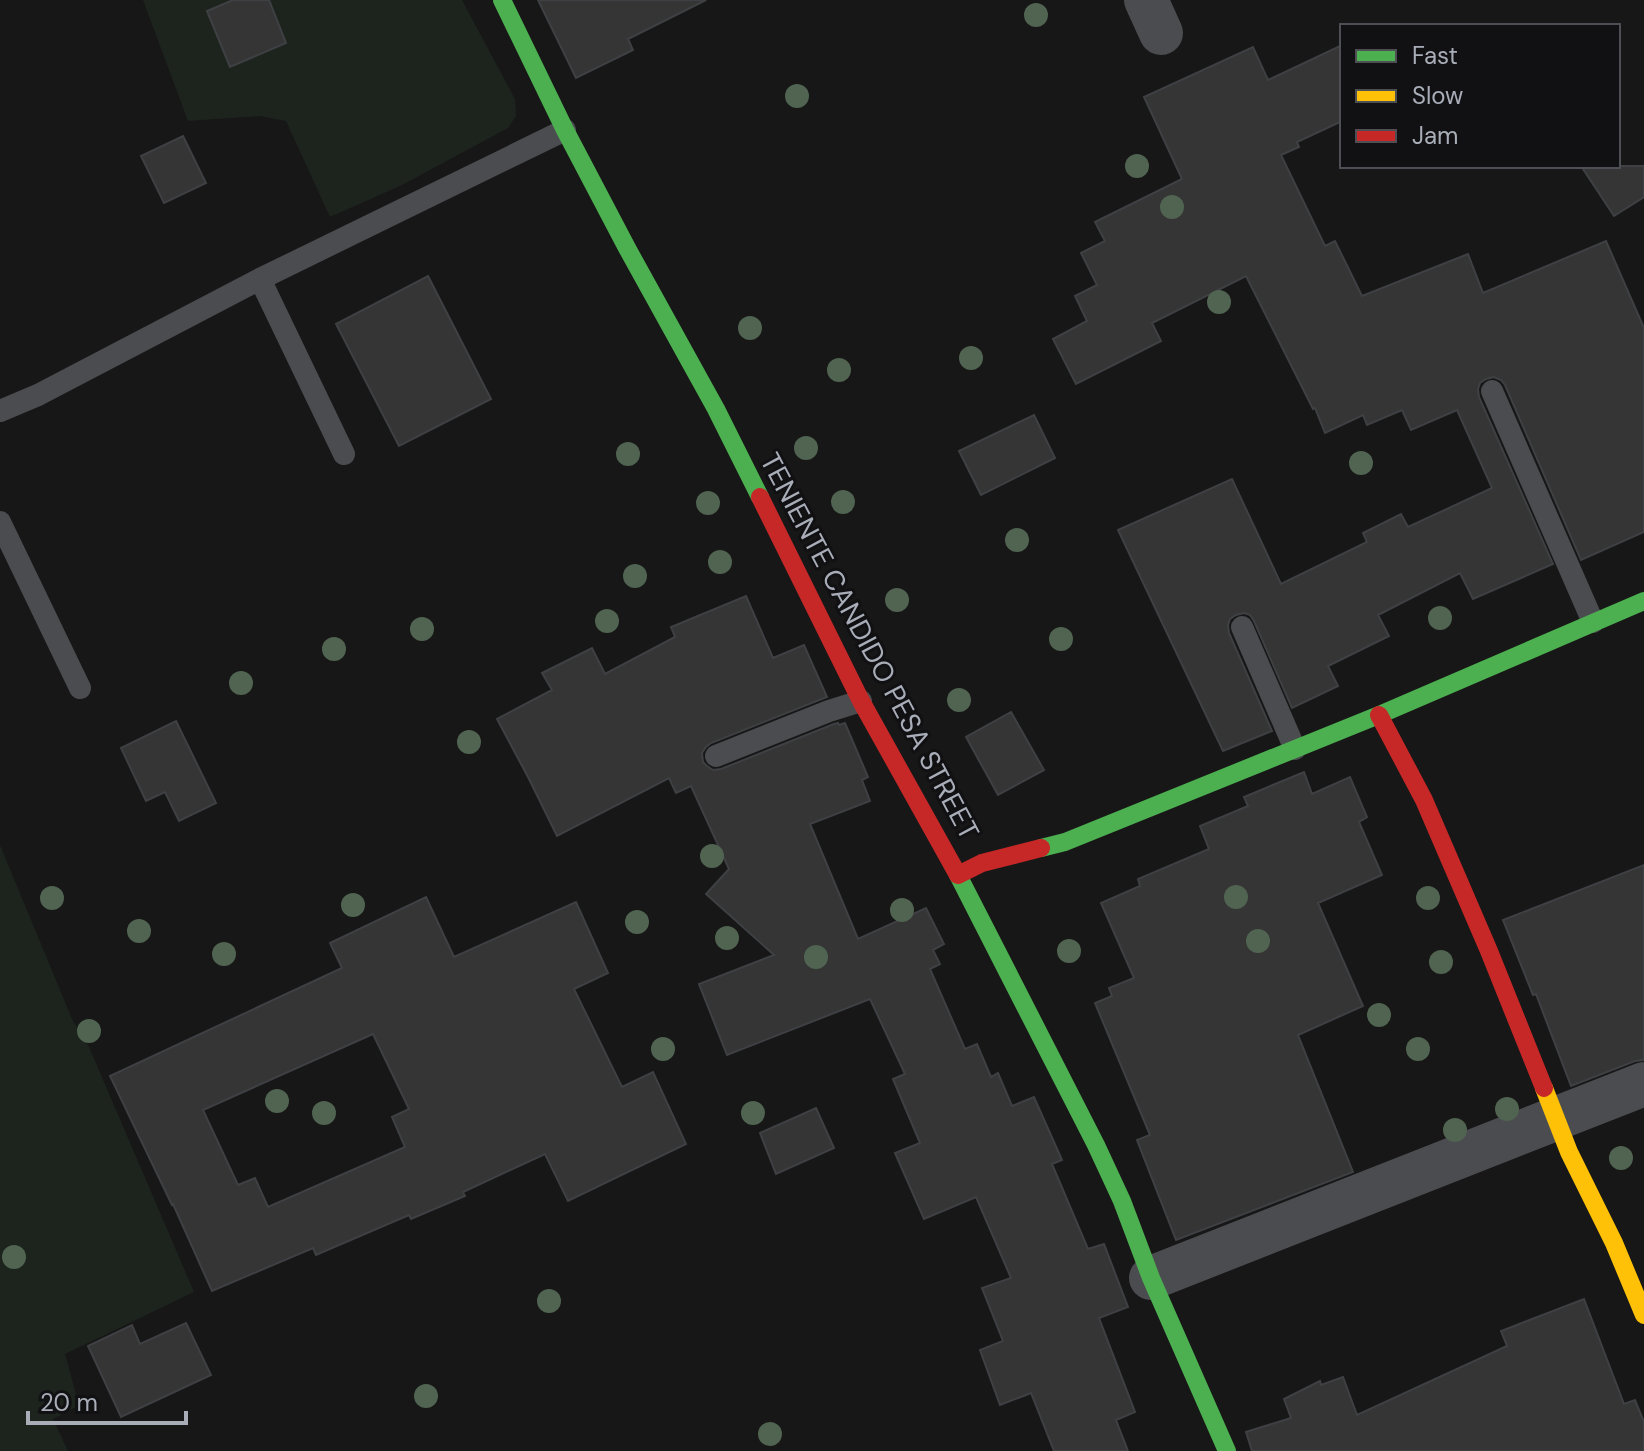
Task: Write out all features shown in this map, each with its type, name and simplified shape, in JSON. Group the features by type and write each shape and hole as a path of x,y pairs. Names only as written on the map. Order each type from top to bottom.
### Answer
{"street":[{"name":"TENIENTE CANDIDO PESA STREET","path":"502,0 565,130 716,409 861,701 958,875 982,863 1065,842 1379,715 1644,601"},
{"path":"1379,715 1430,813 1489,951 1554,1118 1614,1243 1644,1315"},
{"path":"958,875 1096,1145 1227,1451"},
{"path":"1151,1278 1644,1084"}],"lane":[{"path":"0,411 38,395 260,279 565,130"},
{"path":"260,279 344,454"},
{"path":"1492,391 1593,622"},
{"path":"0,522 80,688"},
{"path":"1242,627 1295,749"},
{"path":"716,756 861,701"}],"shaded area":[{"path":"143,0 462,0 515,99 516,116 508,128 402,185 330,217 286,121 260,116 188,121"},
{"path":"0,845 72,1019 89,1047 194,1292 65,1354 79,1405 53,1419 68,1451 0,1451"}],"building":[{"path":"233,0 269,0 286,43 230,67 207,11"},
{"path":"538,0 706,0 628,39 633,50 576,78"},
{"path":"1340,46 1340,122 1297,142 1299,147 1281,155 1325,246 1335,241 1362,296 1468,254 1483,293 1606,241 1644,328 1644,532 1581,560 1505,385 1494,377 1486,379 1480,383 1479,397 1553,564 1473,599 1460,573 1378,615 1389,636 1328,666 1338,686 1292,708 1254,621 1244,613 1236,615 1230,619 1229,633 1272,731 1223,751 1118,530 1232,479 1281,584 1367,542 1363,533 1401,514 1408,527 1492,488 1457,410 1411,430 1402,410 1367,425 1363,415 1325,433 1246,276 1152,323 1161,341 1076,384 1053,339 1087,321 1075,296 1097,285 1081,253 1105,241 1095,222 1182,179 1144,97 1253,47 1268,80"},
{"path":"183,136 206,183 164,203 141,156"},
{"path":"1644,166 1644,197 1614,216 1582,168"},
{"path":"428,276 491,399 399,446 336,324"},
{"path":"1034,415 1055,458 981,495 959,451"},
{"path":"746,596 773,658 804,645 827,697 711,743 702,753 703,762 713,770 721,769 834,724 845,723 868,777 862,780 870,801 810,824 858,939 926,908 944,944 933,950 940,964 930,969 965,1049 977,1044 991,1077 998,1073 1012,1106 1034,1097 1062,1160 1052,1164 1088,1249 1104,1244 1128,1307 1099,1318 1135,1412 1116,1420 1128,1451 1054,1451 1031,1393 1000,1405 980,1350 1003,1341 982,1288 1011,1278 976,1197 924,1219 895,1153 920,1143 893,1079 905,1074 870,999 727,1055 699,984 774,955 706,894 729,869 691,786 676,793 669,778 557,836 497,719 552,690 542,673 592,648 605,674 675,637 671,627"},
{"path":"1011,712 1044,770 998,795 966,737"},
{"path":"176,721 216,803 179,821 165,792 146,801 121,748"},
{"path":"1304,772 1312,794 1350,777 1367,817 1359,822 1382,875 1318,903 1363,1006 1298,1035 1353,1172 1176,1240 1137,1140 1150,1135 1095,1003 1112,996 1109,988 1134,978 1101,903 1140,886 1138,879 1209,849 1200,826 1248,806 1244,797"},
{"path":"1644,865 1644,1060 1571,1086 1536,994 1533,995 1503,920"},
{"path":"426,897 454,957 576,902 608,973 574,989 622,1087 653,1072 686,1144 568,1201 545,1154 463,1192 465,1196 411,1219 409,1215 316,1255 313,1248 212,1291 110,1076 342,968 330,943","holes":["373,1034 409,1109 392,1117 405,1147 268,1207 255,1178 238,1185 203,1110"]},
{"path":"816,1108 834,1148 776,1174 760,1133"},
{"path":"1584,1299 1624,1404 1635,1400 1644,1422 1644,1451 1252,1451 1246,1432 1291,1418 1284,1399 1320,1381 1321,1385 1343,1377 1357,1415 1507,1346 1501,1331"},
{"path":"186,1323 211,1375 121,1417 88,1346 132,1325 140,1344"}],"traffic: fast":[{"path":"502,0 565,130 716,409 760,497"},
{"path":"1041,848 1065,842 1379,715 1644,601"},
{"path":"958,875 1096,1145 1227,1451"}],"traffic: slow":[{"path":"1544,1088 1569,1152 1614,1243 1644,1315"}],"traffic: jam":[{"path":"760,497 861,701 958,875 982,863 1041,848"},
{"path":"1379,715 1424,800 1544,1088"}]}
